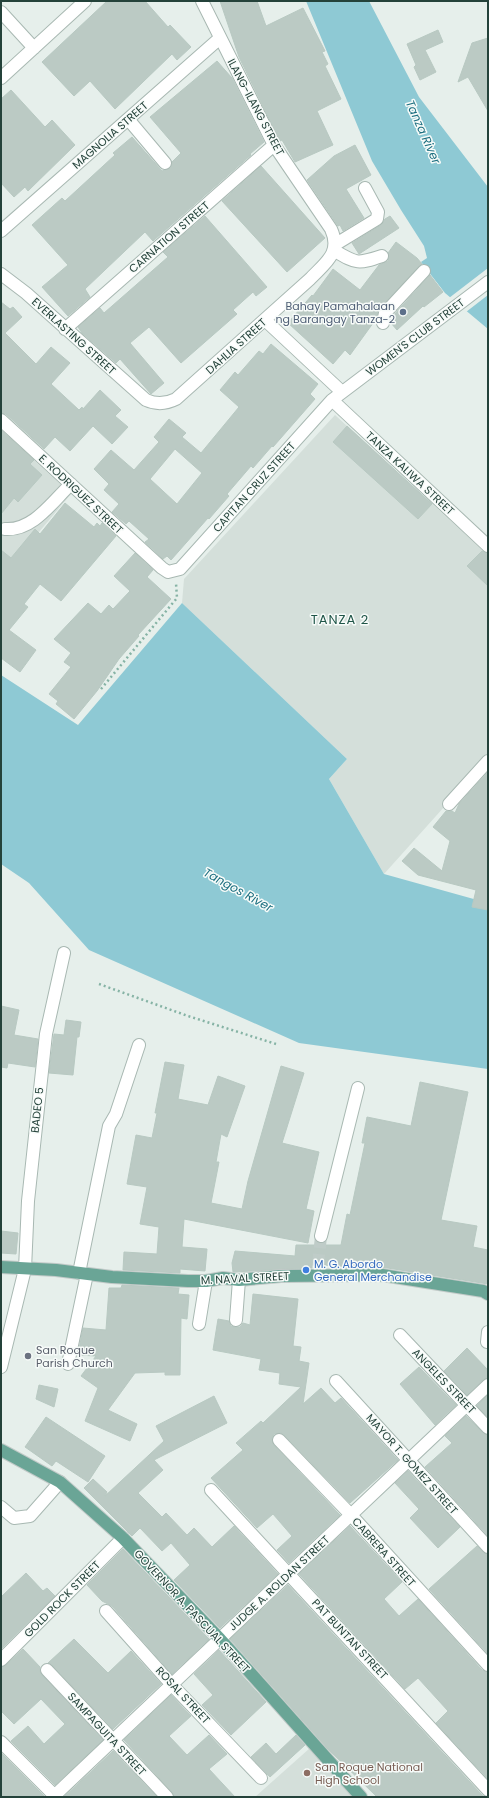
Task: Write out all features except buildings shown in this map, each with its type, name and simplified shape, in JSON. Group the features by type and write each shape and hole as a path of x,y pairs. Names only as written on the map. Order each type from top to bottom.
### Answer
{"main road":[{"name":"M. NAVAL STREET","path":"1,1267 83,1274 206,1281 223,1278 238,1280 320,1271 382,1275 488,1294"},
{"name":"GOVERNOR A. PASCUAL STREET","path":"1,1450 60,1482 123,1538 220,1639 361,1797"}],"street":[{"path":"1,78 85,1"},
{"name":"ILANG-ILANG STREET","path":"202,1 274,145 331,229 335,247"},
{"path":"1,12 34,48"},
{"name":"MAGNOLIA STREET","path":"1,231 220,38"},
{"path":"128,119 165,163"},
{"name":"CARNATION STREET","path":"65,329 274,145"},
{"name":"DAHLIA STREET","path":"146,400 154,404 162,404 176,399 310,279 335,247 377,219 379,216 378,212 365,188"},
{"path":"335,247 356,263 365,262 382,256"},
{"path":"383,323 385,313 424,271"},
{"name":"EVERLASTING STREET","path":"1,274 26,293 146,400"},
{"name":"WOMEN'S CLUB STREET","path":"342,392 488,282"},
{"path":"265,320 342,392"},
{"name":"CAPITAN CRUZ STREET","path":"174,570 180,569 332,400 342,392"},
{"name":"TANZA KALIWA STREET","path":"332,400 488,546"},
{"name":"E. RODRIGUEZ STREET","path":"1,420 162,568 168,572 174,570"},
{"path":"2,530 13,530 27,525 71,484"},
{"path":"449,804 488,761"},
{"name":"BADEO 5","path":"1,1367 26,1269 28,1202 46,1034 64,953"},
{"path":"68,1364 109,1126 116,1114 139,1045"},
{"path":"321,1236 358,1088"},
{"path":"236,1320 238,1280"},
{"path":"199,1324 206,1281"},
{"name":"ANGELES STREET","path":"400,1335 488,1428"},
{"name":"MAYOR T. GOMEZ STREET","path":"336,1381 488,1547"},
{"name":"JUDGE A. ROLDAN STREET","path":"55,1797 172,1684 488,1385"},
{"name":"CABRERA STREET","path":"279,1440 351,1515 488,1665"},
{"path":"3,1512 14,1518 30,1516 60,1482"},
{"name":"PAT BUNTAN STREET","path":"211,1490 488,1790"},
{"name":"GOLD ROCK STREET","path":"1,1660 123,1538"},
{"name":"ROSAL STREET","path":"106,1611 172,1684 261,1778"},
{"name":"SAMPAGUITA STREET","path":"46,1670 167,1797"},
{"path":"1,1742 55,1797"}],"path":[{"path":"101,689 177,598 174,570"},
{"path":"99,984 188,1016 276,1044"}],"shaded area":[{"path":"335,415 488,555 488,758 384,874 329,779 347,759 182,603 184,579"},
{"path":"1,430 71,494 1,577"},
{"name":"San Roque National High School","path":"310,1748 355,1797 255,1797"}],"water":[{"name":"Tanza River","path":"306,1 369,1 419,97 488,187 488,329 445,293 421,262 427,258 424,246 372,161"},
{"name":"Tangos River","path":"182,603 347,759 329,779 384,874 488,903 488,1069 299,1043 89,950 29,883 1,864 1,675 78,725"}],"pier":[{"path":"488,268 488,295 466,312 449,298"}],"tunnel":[{"path":"318,1266 321,1236"}],"place":[{"name":"Bahay Pamahalaan ng Barangay Tanza-2","path":"403,312"},
{"name":"M. G. Abordo General Merchandise","path":"306,1270"},
{"name":"San Roque Parish Church","path":"28,1356"},
{"name":"San Roque National High School","path":"307,1773"}],"district":[{"name":"TANZA 2","path":"340,619"}]}
